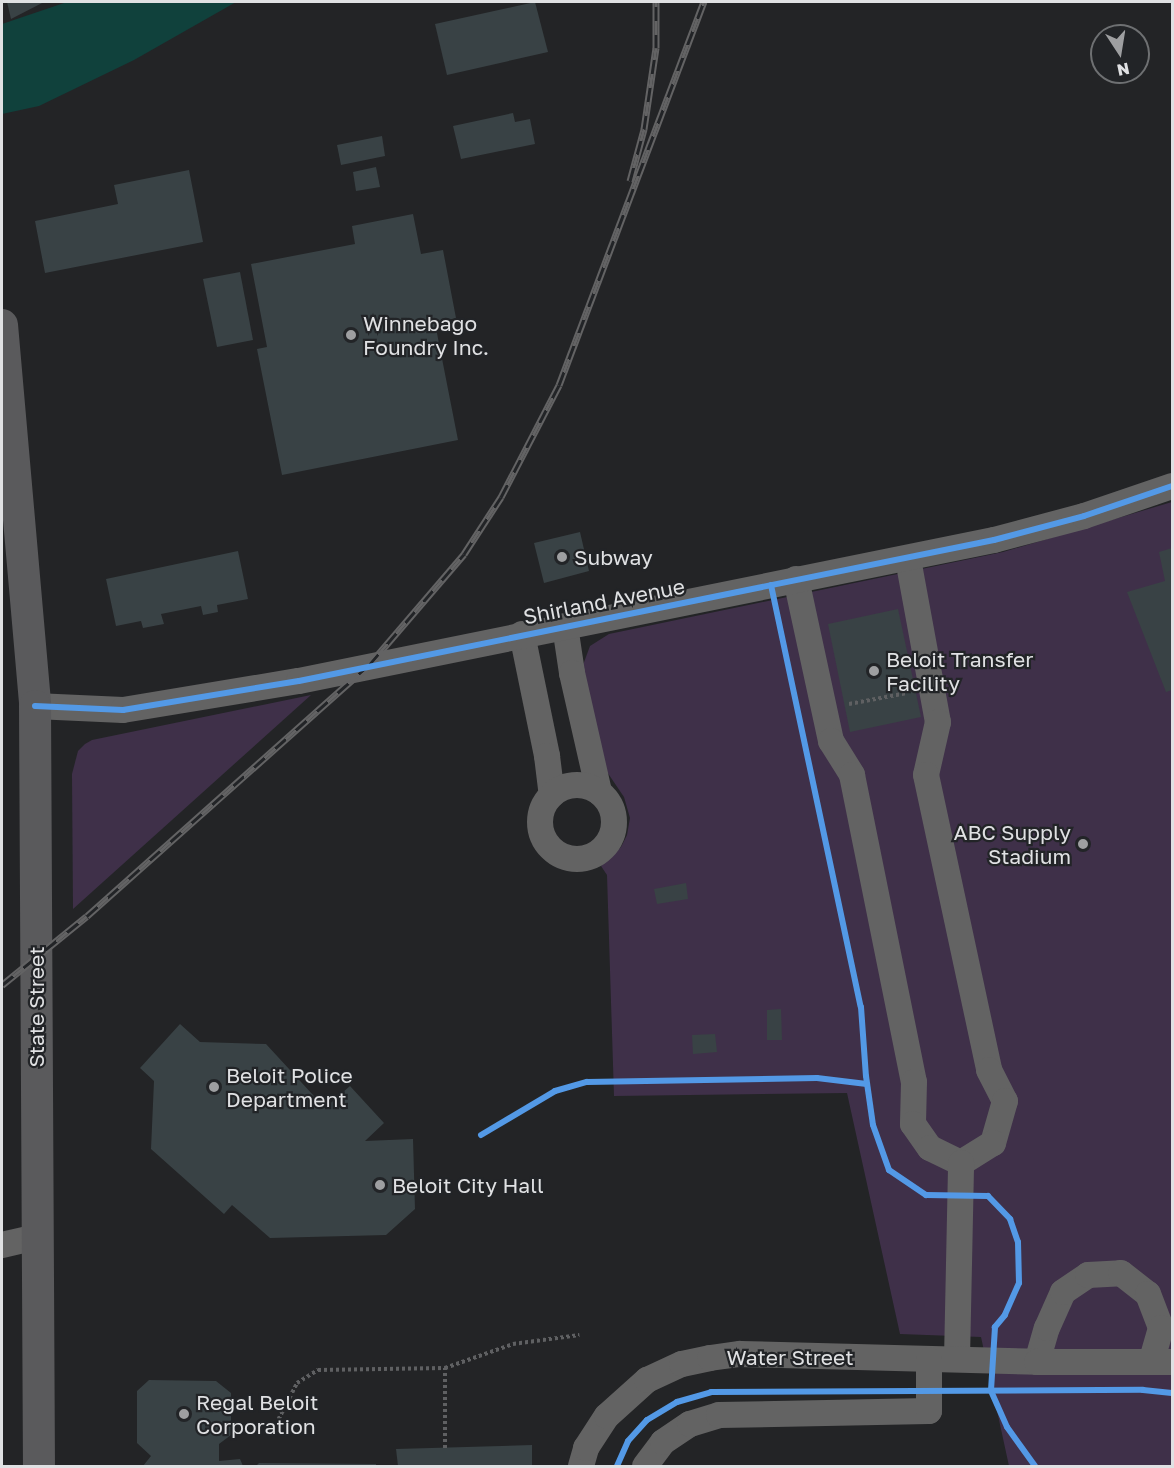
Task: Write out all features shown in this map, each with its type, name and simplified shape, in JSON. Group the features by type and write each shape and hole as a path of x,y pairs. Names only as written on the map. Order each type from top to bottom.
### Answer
{"main road":[{"name":"State Street","path":"2,325 23,548 34,706 39,1467"}],"street":[{"name":"Shirland Avenue","path":"34,706 123,710 299,681 796,579 908,559 1034,530 1173,486"},
{"path":"908,559 938,722 926,775 989,1070 1005,1101 993,1143 961,1163"},
{"path":"796,579 831,741 852,775 914,1082 913,1124 930,1148 961,1163"},
{"path":"565,626 572,673 599,792"},
{"path":"522,634 547,756 552,795"},
{"path":"575,785 587,786 599,792 608,801 614,825 604,847 584,858 561,855 544,839 541,816 552,795 562,788 575,785"},
{"path":"957,1359 961,1163"},
{"path":"2,1245 37,1237"},
{"path":"1037,1362 1047,1328 1063,1292 1088,1275 1121,1273 1148,1294 1161,1328 1162,1362"},
{"name":"Water Street","path":"583,1457 607,1416 647,1380 682,1364 740,1354 929,1360 1162,1362"},
{"path":"645,1467 663,1442 690,1424 719,1415 929,1411 929,1360"}],"path":[{"path":"840,706 910,692"},
{"path":"273,1430 297,1383 318,1370 445,1368 513,1344 579,1335"},
{"path":"445,1368 445,1448"}],"shaded area":[{"path":"67,2 236,2 134,60 39,106 2,114 2,24"},
{"path":"1172,502 1172,1466 1009,1466 981,1337 900,1334 847,1093 614,1096 607,875 601,866 621,847 627,835 630,818 624,797 603,766 583,665 590,646 609,634 1003,552"},
{"path":"311,695 73,909 72,774 78,751 85,744 92,740"}],"building":[{"path":"7,2 44,2 11,19"},
{"path":"535,2 548,52 447,75 435,24"},
{"path":"513,113 515,122 530,119 535,144 461,159 453,126"},
{"path":"382,136 385,156 341,165 337,145"},
{"path":"376,167 380,187 356,191 353,172"},
{"path":"189,170 203,242 45,273 35,221 118,204 114,185"},
{"name":"Winnebago Foundry Inc.","path":"413,214 421,254 443,250 456,318 435,323 458,440 282,475 257,349 267,347 251,264 355,244 352,226"},
{"path":"240,272 253,340 217,347 203,279"},
{"name":"Subway","path":"580,532 589,571 544,583 534,543"},
{"path":"1172,548 1172,690 1166,692 1127,592 1165,581 1159,552"},
{"path":"238,551 248,599 217,605 218,612 203,615 201,606 161,614 164,624 143,628 141,621 116,626 106,579"},
{"name":"Beloit Transfer Facility","path":"898,609 921,717 850,732 828,624"},
{"path":"686,883 688,899 657,904 654,889"},
{"path":"781,1009 782,1040 767,1040 767,1010"},
{"path":"180,1024 200,1042 266,1044 325,1108 350,1086 384,1123 365,1141 413,1139 415,1209 386,1235 270,1238 232,1205 224,1214 151,1149 154,1081 140,1068"},
{"path":"715,1034 717,1052 693,1054 692,1035"},
{"name":"Regal Beloit Corporation","path":"149,1380 216,1381 231,1393 231,1435 219,1444 219,1461 240,1459 243,1466 143,1466 151,1456 137,1443 137,1391"},
{"name":"Regal Beloit Corporation","path":"532,1445 532,1466 398,1466 396,1449"},
{"path":"259,1463 376,1464 376,1466 256,1466"}],"railway":[{"path":"630,181 644,129 656,48 656,2"},
{"path":"2,985 87,916 369,665 464,554 501,497 559,385 704,2"}],"cycle path":[{"path":"35,706 123,710 299,681 994,540 1084,516 1172,486"},
{"path":"771,585 861,1007 866,1076 873,1125 889,1170 926,1195 988,1196 1010,1219 1018,1242 1019,1283 1005,1315 995,1327 991,1391 1007,1427 1035,1466"},
{"path":"481,1135 555,1091 587,1082 817,1078 867,1084"},
{"path":"617,1466 628,1441 647,1420 677,1402 711,1392 1143,1390 1172,1393"}],"place":[{"name":"Winnebago Foundry Inc.","path":"351,335"},
{"name":"Subway","path":"562,557"},
{"name":"Beloit Transfer Facility","path":"874,671"},
{"name":"ABC Supply Stadium","path":"1083,844"},
{"name":"Beloit Police Department","path":"214,1087"},
{"name":"Beloit City Hall","path":"380,1185"},
{"name":"Regal Beloit Corporation","path":"184,1414"}]}
